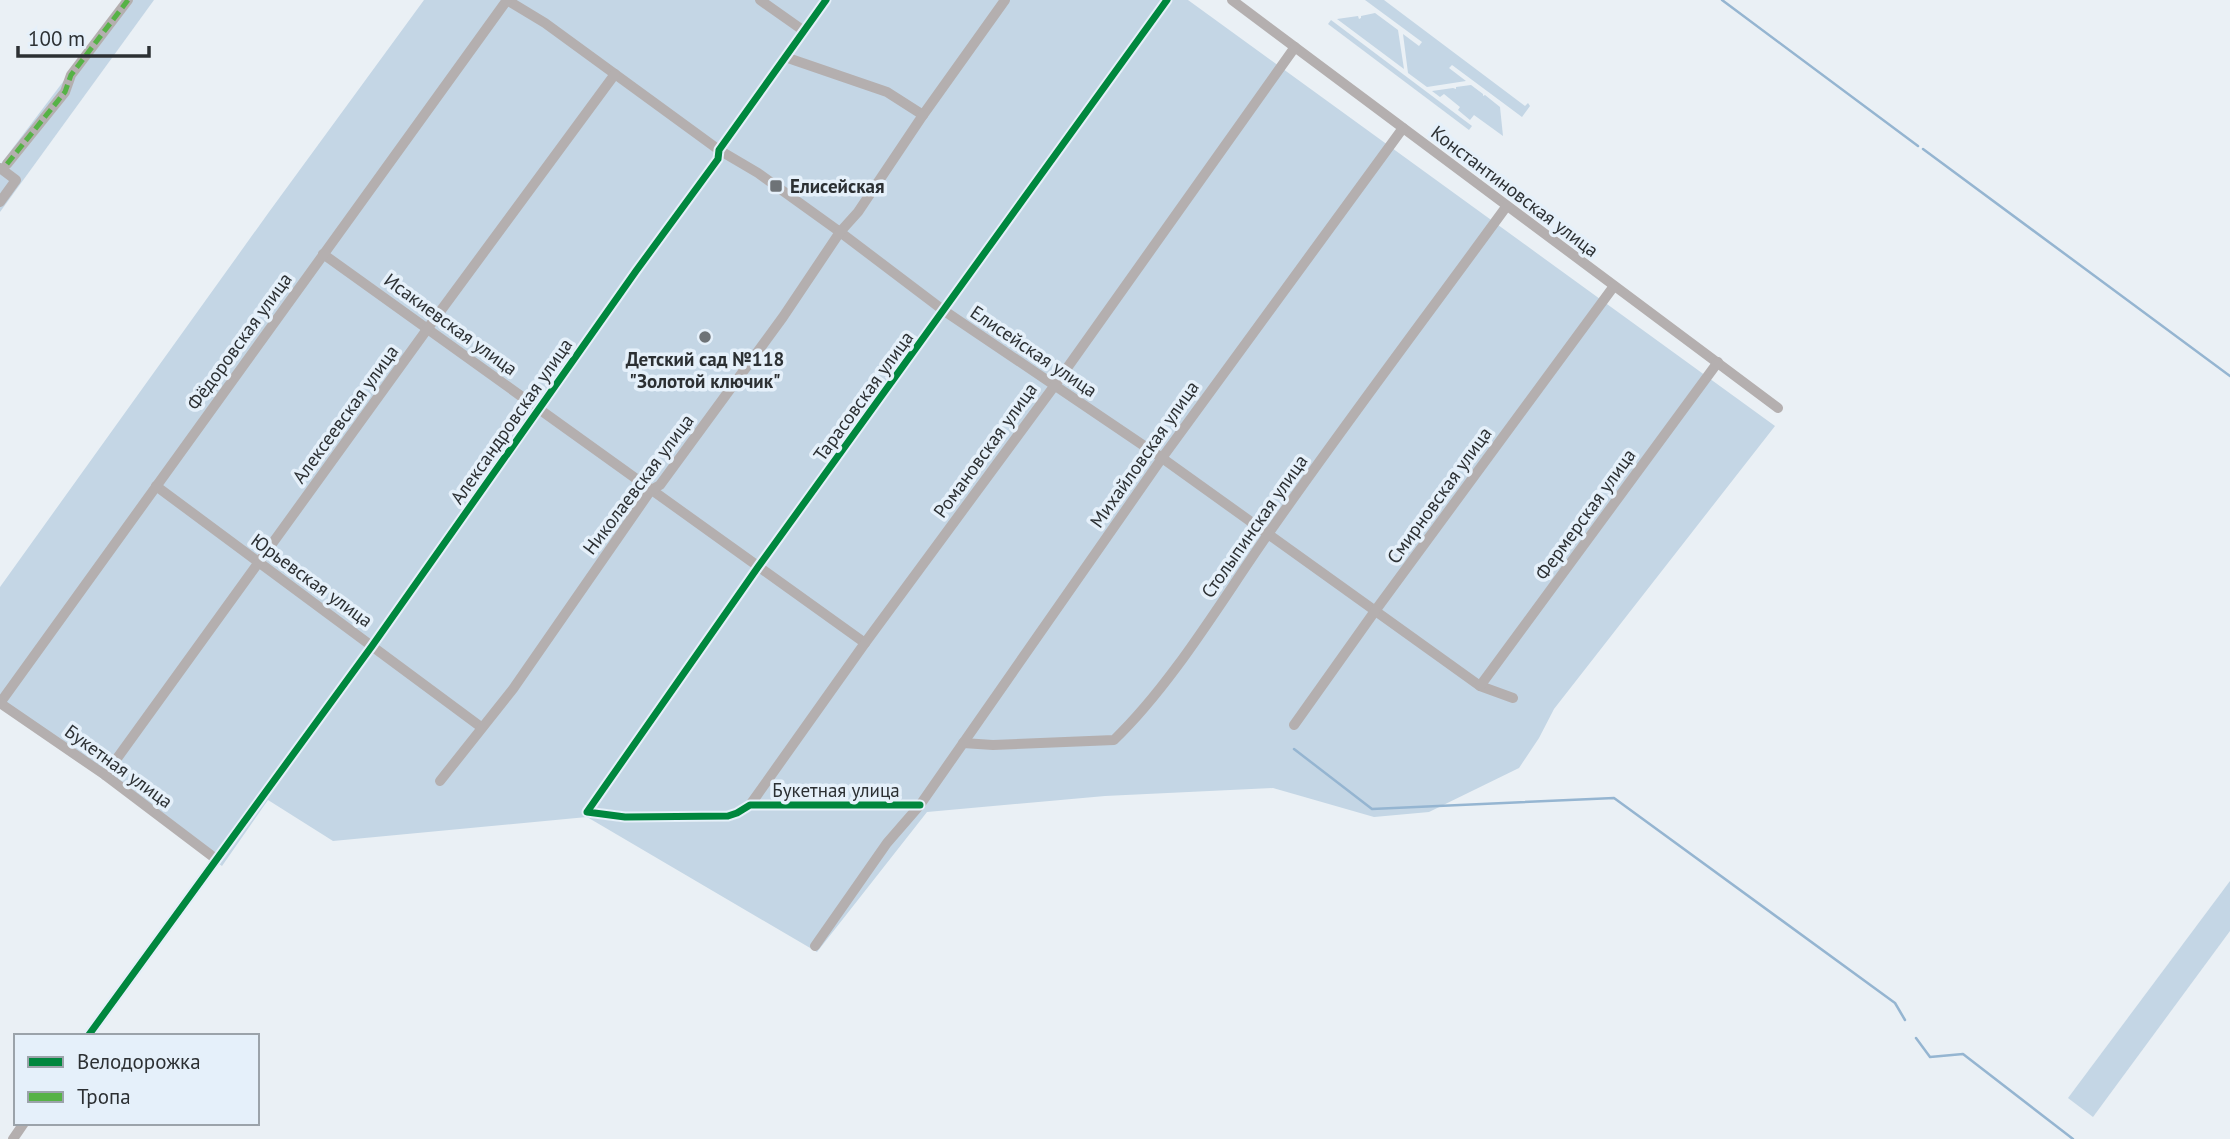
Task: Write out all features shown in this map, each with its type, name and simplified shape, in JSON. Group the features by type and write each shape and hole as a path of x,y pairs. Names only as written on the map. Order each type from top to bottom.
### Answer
{"street":[{"path":"0,202 16,180 3,166 65,92 71,75 128,0"},
{"name":"Елисейская улица","path":"507,0 545,23 719,150 758,173 943,310 1162,458 1480,687 1513,698"},
{"name":"Фёдоровская улица","path":"0,703 507,0"},
{"path":"760,0 804,31"},
{"name":"Александровская улица","path":"89,1034 372,646 718,159 719,150 826,0"},
{"name":"Николаевская улица","path":"440,780 513,689 651,490 660,485 783,317 1005,0"},
{"name":"Тарасовская улица","path":"587,812 758,567 1167,0"},
{"name":"Константиновская улица","path":"1232,0 1778,408"},
{"name":"Романовская улица","path":"750,805 865,643 1055,385 1295,47"},
{"path":"785,57 887,92 923,115"},
{"name":"Алексеевская улица","path":"105,775 615,74"},
{"name":"Михайловская улица","path":"920,805 1162,458 1403,128"},
{"name":"Столыпинская улица","path":"963,743 993,746 1114,740 1135,719 1196,639 1267,535 1506,207"},
{"name":"Исакиевская улица","path":"323,254 865,643"},
{"name":"Смирновская улица","path":"1294,725 1614,286"},
{"name":"Фермерская улица","path":"1480,687 1718,362"},
{"name":"Юрьевская улица","path":"156,486 481,727"},
{"name":"Букетная улица","path":"0,703 105,775 216,859"},
{"name":"Букетная улица","path":"587,812 625,817 727,816 750,805 920,805"},
{"path":"815,946 887,843 920,805"}],"shaded area":[{"path":"125,0 154,0 0,212 0,165"},
{"path":"424,0 1188,0 1775,426 1554,709 1519,768 1429,812 1374,817 1273,788 1105,796 927,812 817,952 587,817 333,841 268,800 222,866 0,703 0,587"},
{"path":"1365,0 1384,0 1525,106 1528,103 1530,106 1522,117 1452,65 1449,68 1466,81 1427,87 1408,73 1403,34 1419,46 1422,42"},
{"path":"1375,13 1398,30 1404,69 1337,19 1358,16 1359,19 1361,16"},
{"path":"1331,20 1472,126 1469,130 1328,24"},
{"path":"1471,85 1500,107 1503,136 1474,115 1470,120 1458,110 1460,107 1444,94 1440,97 1432,91"},
{"path":"2230,881 2230,931 2093,1117 2068,1098"}],"waterway":[{"path":"1722,0 1918,146"},
{"path":"1923,149 2230,376"},
{"path":"1294,749 1372,809 1614,798 1895,1003 1905,1020"},
{"path":"1916,1038 1930,1057 1963,1054 2073,1139"}],"marked path":[{"path":"7,164 65,92 71,75 128,0"}],"cycle path":[{"path":"89,1034 372,646 718,159 719,150 826,0"},
{"path":"920,805 750,805 728,816 625,817 587,812 758,567 1167,0"}],"place":[{"name":"Елисейская","path":"776,186"},
{"name":"Детский сад №118 \"Золотой ключик\"","path":"705,337"}]}
